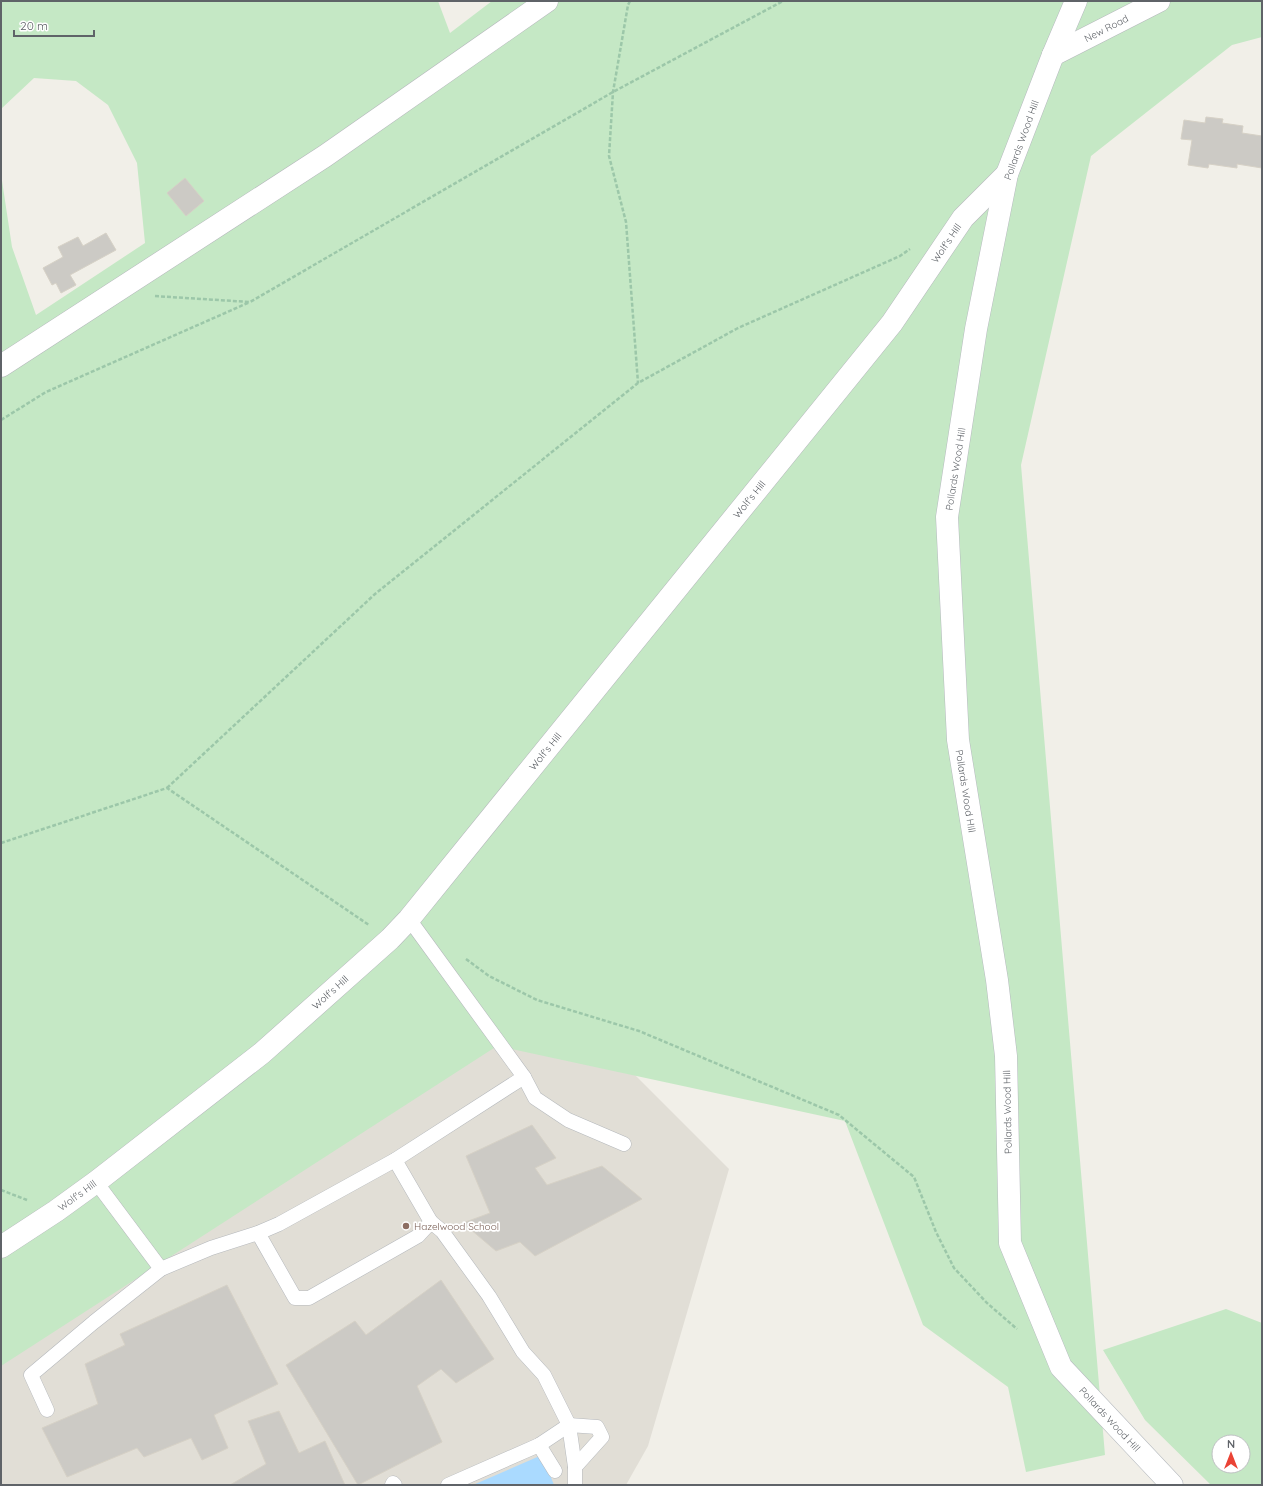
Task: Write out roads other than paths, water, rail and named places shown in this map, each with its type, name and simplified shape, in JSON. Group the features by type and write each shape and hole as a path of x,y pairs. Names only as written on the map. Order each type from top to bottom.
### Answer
{"street":[{"path":"1,366 325,156 547,1"},
{"name":"Pollards Wood Hill","path":"1076,1 1007,174 976,329 947,517 958,740 997,980 1006,1056 1010,1243 1061,1368 1172,1485"},
{"name":"New Road","path":"1053,56 1159,1"},
{"name":"Wolf's Hill","path":"1,1247 56,1211 96,1182 262,1053 390,939 409,919 892,323 963,218 1007,174"}],"lane":[{"path":"409,919 524,1077 535,1098 568,1120 624,1144"},
{"path":"47,1410 31,1375 94,1322 161,1269 211,1248 258,1233 279,1224 395,1160 524,1077"},
{"path":"395,1160 431,1222 442,1231 489,1296 524,1352 544,1375 569,1426 575,1467 575,1485"},
{"path":"96,1182 161,1269"},
{"path":"258,1233 295,1298 309,1298 418,1236 431,1222"},
{"path":"448,1485 539,1445 569,1426 597,1427 602,1437 575,1467"},
{"path":"539,1445 555,1471"}],"water":[{"path":"542,1455 554,1485 473,1485"}],"place":[{"name":"Hazelwood School","path":"406,1226"}]}
